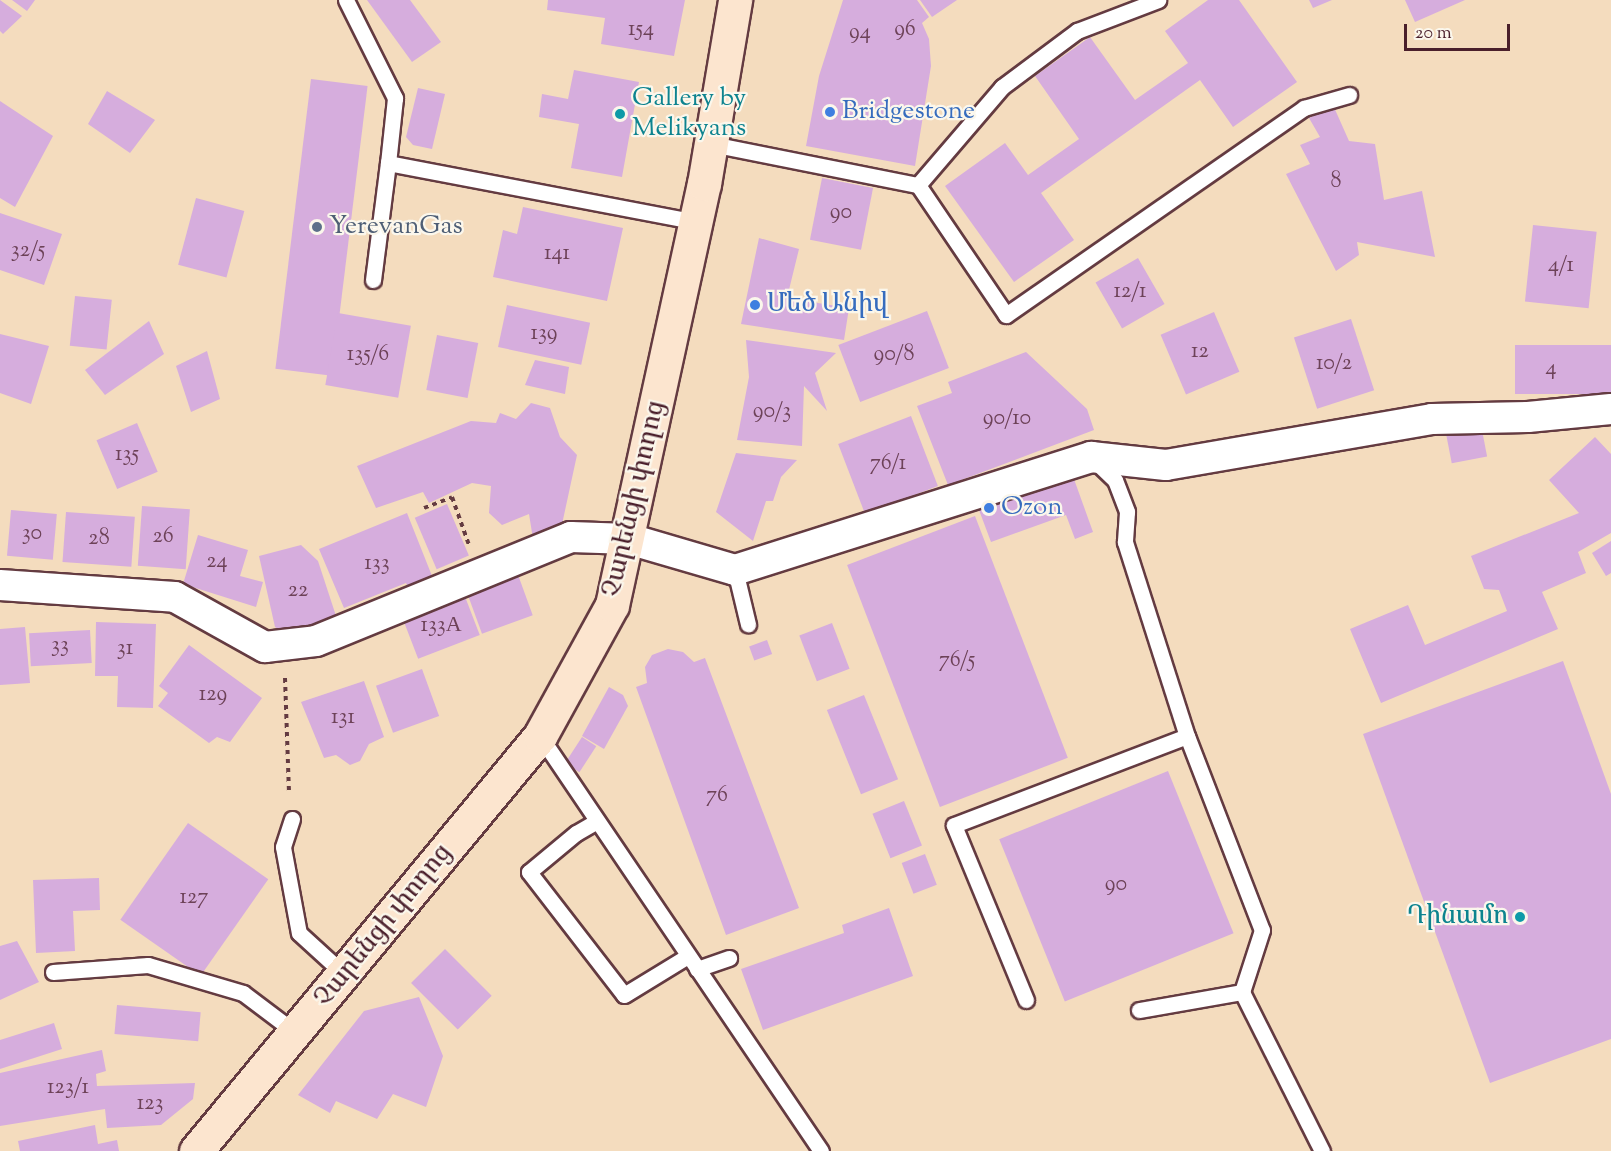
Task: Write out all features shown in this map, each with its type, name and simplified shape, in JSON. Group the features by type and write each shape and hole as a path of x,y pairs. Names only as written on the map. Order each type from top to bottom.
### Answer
{"main road":[{"name":"Չարենցի փողոց","path":"196,1151 345,975 540,736 612,605 629,538 712,144 735,0"}],"street":[{"path":"0,585 175,597 265,647 286,645 316,641 572,537 629,538 735,570 1091,457 1166,465 1432,419 1528,417 1611,410"}],"lane":[{"path":"346,0 395,98 373,280"},
{"path":"918,185 1002,87 1077,32 1158,0"},
{"path":"712,144 918,185 1006,315 1304,108 1349,95"},
{"path":"387,163 696,222"},
{"path":"1091,457 1115,480 1127,512 1125,542 1187,736 1262,930 1242,992 1322,1151"},
{"path":"735,570 748,624"},
{"path":"540,736 821,1151"},
{"path":"1026,1000 954,825 1187,736"},
{"path":"292,819 283,847 299,933 345,975"},
{"path":"597,821 576,832 529,872 624,995 688,956"},
{"path":"697,969 729,958"},
{"path":"53,972 148,965 243,993 296,1033"},
{"path":"1139,1010 1242,992"}],"path":[{"path":"424,508 452,497 458,513"},
{"path":"286,645 285,745 292,819"}],"building":[{"path":"0,0 22,16 3,34 0,31"},
{"path":"12,0 35,0 27,11"},
{"path":"367,0 410,0 441,42 412,62"},
{"path":"548,0 685,0 674,56 601,44 605,18 547,10"},
{"path":"843,0 917,0 929,17 922,23 929,39 931,66 915,166 806,146 819,76"},
{"path":"920,0 957,0 932,17"},
{"path":"1208,0 1239,0 1297,82 1233,127 1200,80 1041,193 1074,240 1014,282 945,186 1005,143 1028,175 1079,139 1035,76 1090,37 1135,100 1188,63 1165,31"},
{"path":"1309,0 1332,0 1313,8"},
{"path":"1405,0 1465,0 1415,22"},
{"path":"574,70 639,82 622,177 571,168 579,124 539,117 542,94 568,99"},
{"path":"311,79 368,86 332,376 275,369"},
{"path":"418,88 445,94 432,149 413,145 406,137"},
{"path":"107,91 155,120 130,153 88,124"},
{"path":"0,101 53,136 15,207 0,198"},
{"path":"1333,105 1349,141 1375,144 1384,200 1422,191 1435,257 1357,242 1359,255 1336,271 1286,174 1310,164 1300,145 1320,137 1309,118"},
{"path":"822,178 873,188 861,250 810,240"},
{"path":"196,198 244,211 226,278 178,265"},
{"path":"523,207 623,228 607,301 493,277 503,230 517,234"},
{"path":"0,213 62,234 44,285 0,270"},
{"path":"1533,225 1597,232 1589,308 1525,302"},
{"path":"759,238 799,249 787,298 849,308 844,340 741,324"},
{"path":"1138,258 1164,304 1122,328 1096,283"},
{"path":"75,296 112,300 107,350 70,346"},
{"path":"507,305 590,323 581,365 498,347"},
{"path":"927,311 949,368 860,402 838,345"},
{"path":"1214,312 1239,372 1186,394 1161,335"},
{"path":"338,313 411,326 398,398 325,385"},
{"path":"1351,319 1374,390 1317,409 1294,338"},
{"path":"149,321 164,354 105,395 85,370"},
{"path":"0,334 49,346 31,404 0,393"},
{"path":"437,335 478,343 468,398 426,390"},
{"path":"746,340 836,353 815,373 827,411 804,386 802,446 737,440 749,377"},
{"path":"1515,345 1611,345 1611,394 1515,394"},
{"path":"207,351 220,399 191,412 176,366"},
{"path":"1026,352 1087,409 1094,430 948,485 917,406 952,393 948,382"},
{"path":"535,360 569,367 565,394 525,385"},
{"path":"531,403 550,408 560,437 577,455 561,529 533,539 529,514 502,525 489,513 491,486 472,483 429,503 423,492 376,508 357,466 471,421 496,423 500,413 516,419"},
{"path":"911,416 938,486 865,514 838,444"},
{"path":"137,423 158,472 117,489 96,440"},
{"path":"1481,425 1487,456 1452,463 1446,432"},
{"path":"1595,437 1611,454 1611,533 1578,552 1586,573 1542,592 1558,629 1381,703 1350,629 1408,605 1425,645 1507,611 1499,590 1484,589 1471,556 1579,513 1549,480"},
{"path":"736,453 797,460 781,477 773,501 766,501 753,541 716,512"},
{"path":"1070,468 1093,532 1075,539 1066,515 991,542 976,502"},
{"path":"447,504 469,556 437,569 415,518"},
{"path":"142,506 190,509 186,569 138,566"},
{"path":"11,510 57,514 53,560 7,556"},
{"path":"66,512 135,517 131,567 63,562"},
{"path":"407,513 434,581 410,591 406,583 344,608 319,549"},
{"path":"975,516 1068,758 940,807 847,565"},
{"path":"198,535 248,550 240,576 263,582 256,607 183,584"},
{"path":"1611,541 1611,573 1606,576 1592,553"},
{"path":"301,545 318,561 338,622 292,637 275,627 259,556"},
{"path":"517,572 533,615 482,634 466,590"},
{"path":"464,594 480,635 418,659 402,618"},
{"path":"96,622 156,624 153,708 117,707 118,676 95,676"},
{"path":"832,623 850,669 817,681 799,636"},
{"path":"25,627 30,683 0,685 0,629"},
{"path":"90,630 92,663 31,666 29,633"},
{"path":"767,640 772,654 754,661 749,646"},
{"path":"189,645 262,698 230,742 217,737 209,743 158,706 168,693 159,686"},
{"path":"668,649 683,652 694,662 705,658 799,908 726,935 636,687 647,683 645,667 652,655"},
{"name":"Դինամո","path":"1563,661 1611,794 1611,1039 1490,1083 1363,734"},
{"path":"422,669 439,716 393,733 376,686"},
{"path":"364,681 384,737 369,744 360,761 350,765 336,755 324,758 301,702"},
{"path":"609,687 623,695 628,706 604,749 582,736"},
{"path":"864,695 898,779 861,794 827,710"},
{"path":"582,737 596,746 579,772 565,763"},
{"path":"1168,771 1234,933 1065,1001 999,839"},
{"path":"904,801 922,846 890,858 872,814"},
{"path":"188,823 268,879 201,976 120,920"},
{"path":"925,854 937,885 913,894 902,863"},
{"path":"99,878 100,910 73,911 75,951 36,953 33,880"},
{"path":"889,908 913,976 763,1030 741,969 844,933 842,925"},
{"path":"17,941 39,982 0,1000 0,946"},
{"path":"445,949 492,996 458,1030 411,983"},
{"path":"419,997 443,1056 426,1107 393,1094 377,1119 336,1101 330,1113 298,1095 364,1011"},
{"path":"117,1005 201,1012 198,1041 114,1034"},
{"path":"54,1023 62,1049 0,1069 0,1040"},
{"path":"102,1050 106,1071 96,1074 97,1086 195,1083 193,1099 161,1125 107,1128 105,1109 0,1126 0,1073"},
{"path":"95,1125 98,1144 117,1140 119,1151 20,1151 18,1141"}],"place":[{"name":"Bridgestone","path":"830,112"},
{"name":"Gallery by Melikyans","path":"620,114"},
{"name":"YerevanGas","path":"317,227"},
{"name":"Մեծ Անիվ","path":"755,305"},
{"name":"Ozon","path":"989,508"},
{"name":"Դինամո","path":"1520,917"}]}
